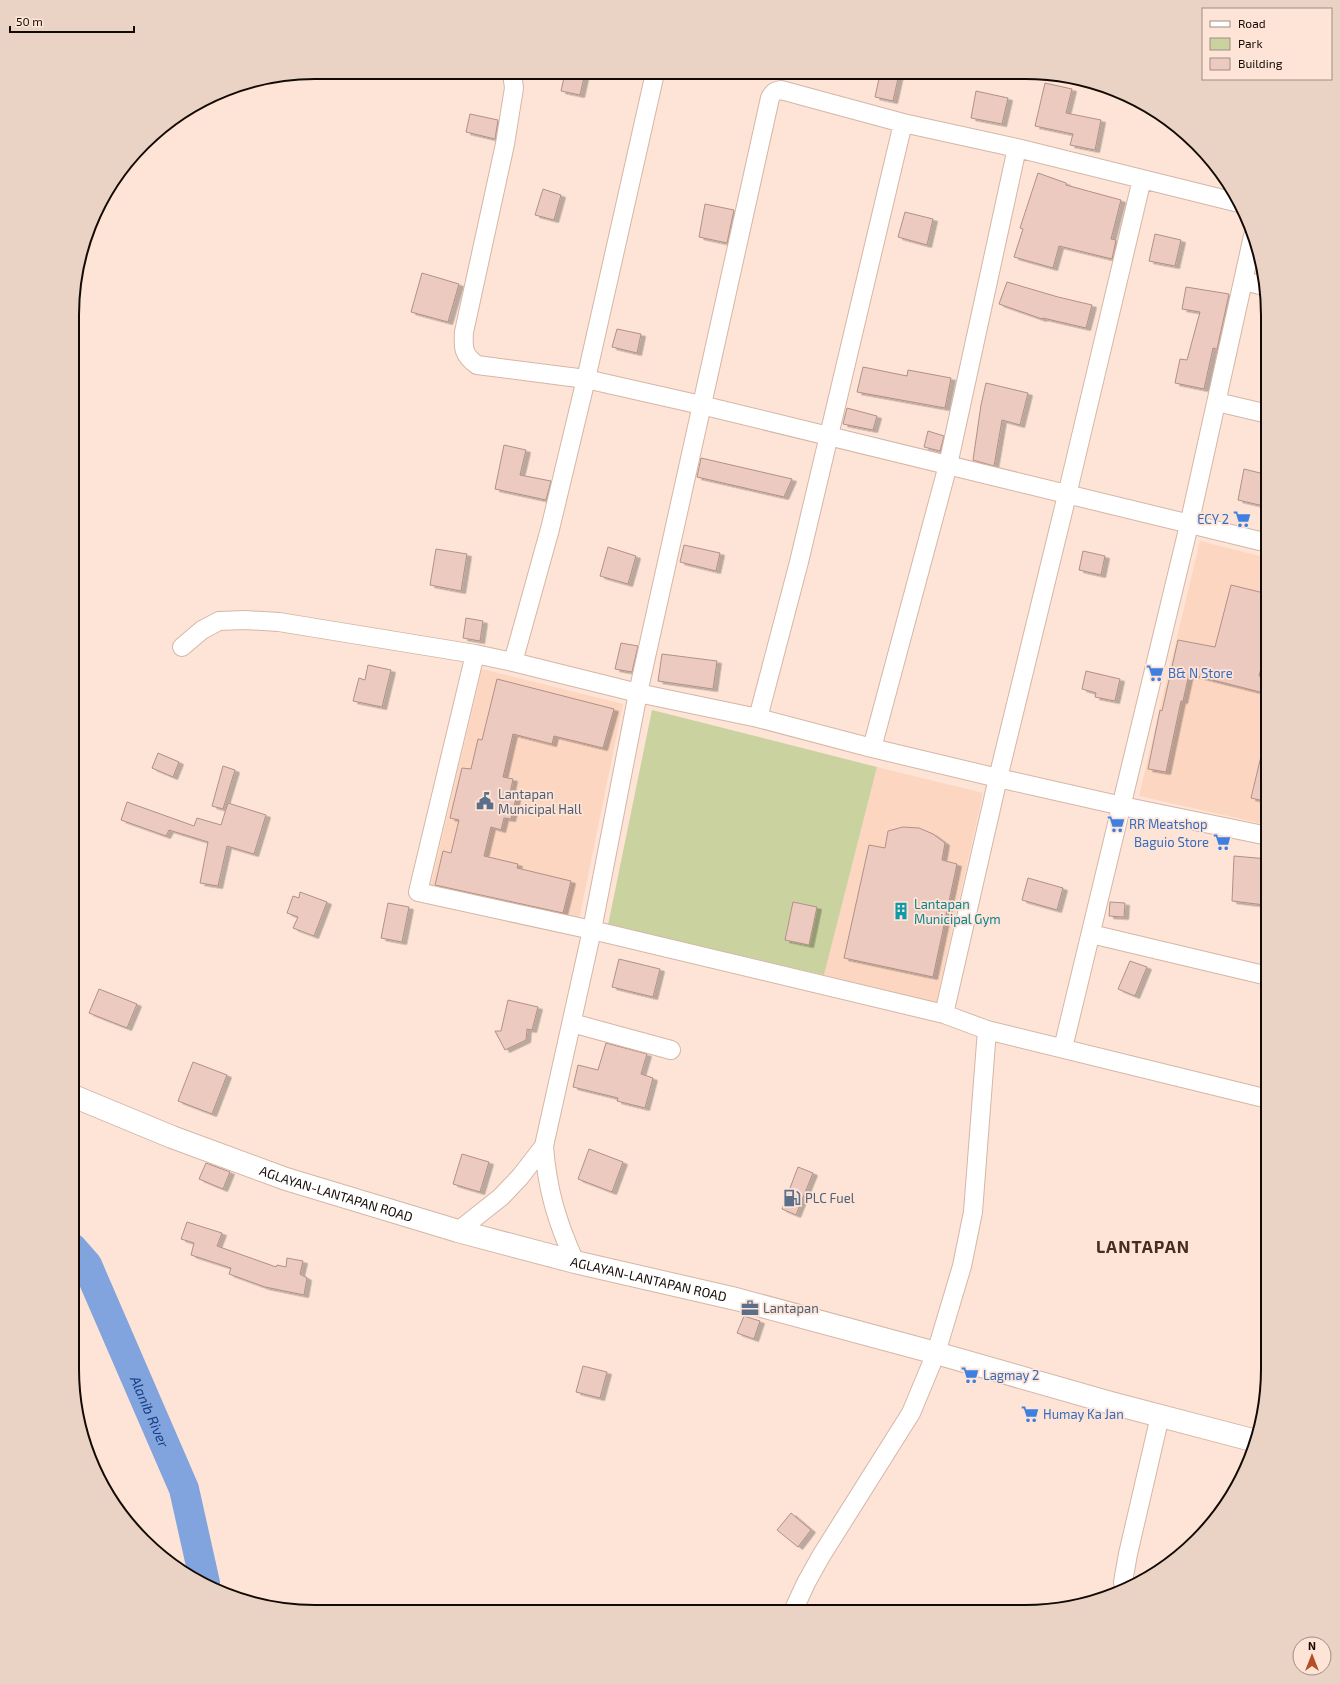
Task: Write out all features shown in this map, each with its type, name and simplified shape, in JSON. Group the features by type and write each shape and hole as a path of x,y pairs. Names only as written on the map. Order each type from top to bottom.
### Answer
{"main road":[{"name":"AGLAYAN-LANTAPAN ROAD","path":"79,1099 172,1137 286,1179 458,1231 575,1262 736,1299 1250,1439"}],"street":[{"path":"513,79 514,88 505,144 464,332 463,346 466,355 477,365 586,379 701,405 1261,541"},
{"path":"513,662 550,529 586,379 654,79"},
{"path":"575,1262 563,1235 555,1210 546,1174 544,1146 592,930 638,693 768,106 773,93 776,90 781,90 903,123 1017,148 1231,201"},
{"path":"758,718 799,562 903,123"},
{"path":"872,748 948,465 1017,148"},
{"path":"944,1014 998,778 1068,495 1142,179"},
{"path":"1063,1048 1218,402 1251,247"},
{"path":"1244,281 1259,285"},
{"path":"1218,402 1261,412"},
{"path":"182,647 202,630 219,622 245,620 279,622 475,654 638,693 758,718 872,748 998,778 1122,806 1261,835"},
{"path":"475,654 418,892 592,930 944,1014 987,1030 1261,1097"},
{"path":"1091,934 1261,974"},
{"path":"572,1023 672,1050"},
{"path":"796,1605 821,1556 911,1413 936,1353 962,1266 972,1212 987,1030"},
{"path":"458,1231 501,1197 520,1177 544,1146"},
{"path":"1123,1583 1128,1554 1160,1416"}],"shaded area":[{"path":"1200,541 1261,556 1261,823 1139,796"},
{"path":"482,669 623,704 579,920 430,888"},
{"path":"877,767 983,793 936,1003 824,975"}],"green space":[{"path":"652,710 877,767 824,975 608,925"}],"building":[{"path":"564,79 584,79 580,95 561,91"},
{"path":"879,79 898,79 893,101 875,97"},
{"path":"1045,83 1072,89 1066,113 1101,120 1095,150 1070,145 1073,134 1035,126"},
{"path":"976,91 1008,98 1002,124 971,118"},
{"path":"470,114 498,120 495,139 466,132"},
{"path":"1038,173 1066,183 1066,185 1121,200 1111,239 1116,240 1112,259 1059,246 1053,268 1014,257 1023,229 1020,228"},
{"path":"543,189 561,195 554,220 535,215"},
{"path":"705,204 734,210 727,243 699,237"},
{"path":"905,212 933,219 927,245 898,237"},
{"path":"1155,234 1181,240 1175,266 1149,261"},
{"path":"422,273 459,284 448,322 411,312"},
{"path":"1007,282 1092,305 1086,328 1042,319 999,304"},
{"path":"1186,287 1229,294 1217,349 1213,348 1204,389 1175,383 1180,359 1187,360 1200,312 1182,309"},
{"path":"617,329 641,334 637,353 612,347"},
{"path":"863,367 907,376 908,370 951,378 945,408 857,392"},
{"path":"986,383 1028,393 1020,425 1002,420 994,466 973,460 981,405"},
{"path":"847,408 877,416 873,430 843,424"},
{"path":"928,431 944,436 940,451 924,447"},
{"path":"504,445 526,450 520,475 551,481 546,500 495,489"},
{"path":"701,458 792,479 784,497 697,477"},
{"path":"1244,469 1261,473 1261,505 1238,500"},
{"path":"684,545 720,553 716,571 680,562"},
{"path":"608,547 636,556 628,584 600,576"},
{"path":"436,549 467,554 461,591 430,585"},
{"path":"1083,551 1105,556 1101,575 1079,570"},
{"path":"1231,585 1261,592 1261,668 1259,676 1261,676 1261,692 1189,674 1183,701 1181,701 1166,772 1148,769 1160,710 1162,711 1178,640 1215,647"},
{"path":"466,618 483,621 480,641 463,638"},
{"path":"621,643 638,646 632,672 615,669"},
{"path":"662,654 717,661 713,689 658,681"},
{"path":"368,665 391,670 382,707 353,701 359,678 365,680"},
{"path":"1086,671 1120,679 1115,701 1095,697 1096,693 1082,689"},
{"path":"497,679 614,709 603,748 554,736 552,744 513,734 503,777 513,779 510,793 517,794 511,819 504,818 501,830 491,827 484,856 518,864 517,868 571,881 563,913 435,885 443,851 451,853 459,820 450,818 462,768 471,769 478,739 482,740"},
{"path":"158,753 179,762 173,777 152,768"},
{"path":"1261,756 1261,800 1251,798"},
{"path":"223,766 235,770 223,809 212,806"},
{"path":"127,802 194,826 197,818 221,825 228,803 266,815 254,854 227,846 218,886 200,883 208,842 169,830 166,836 121,820"},
{"name":"Lantapan Municipal Gym","path":"903,827 919,828 933,834 945,843 942,860 957,864 933,977 844,958 869,845 885,848 888,831"},
{"path":"1234,856 1261,858 1261,905 1232,901"},
{"path":"1028,878 1063,888 1057,910 1022,900"},
{"path":"300,892 327,902 314,936 293,928 298,917 287,913 293,896 299,898"},
{"path":"793,902 817,907 809,945 785,940"},
{"path":"1110,902 1125,903 1124,917 1109,916"},
{"path":"388,903 409,907 402,942 381,938"},
{"path":"619,959 660,969 653,997 612,987"},
{"path":"1130,961 1147,967 1135,996 1118,989"},
{"path":"99,989 137,1004 127,1028 89,1013"},
{"path":"508,1000 538,1007 532,1030 527,1029 526,1040 505,1050 495,1031 501,1031"},
{"path":"606,1043 647,1054 641,1074 653,1078 645,1108 617,1101 618,1098 573,1087 578,1065 598,1070"},
{"path":"193,1062 227,1075 212,1114 178,1101"},
{"path":"589,1149 623,1162 612,1192 578,1179"},
{"path":"462,1154 489,1162 480,1192 453,1184"},
{"path":"206,1163 230,1172 223,1189 199,1179"},
{"path":"798,1167 813,1173 796,1215 782,1209"},
{"path":"187,1222 222,1233 217,1246 276,1267 277,1265 286,1267 287,1258 303,1261 300,1274 307,1278 304,1295 265,1287 229,1274 231,1268 191,1255 194,1243 181,1239"},
{"path":"744,1316 760,1321 754,1339 737,1333"},
{"path":"583,1366 607,1372 600,1398 576,1392"},
{"path":"791,1513 811,1530 798,1547 777,1530"}],"waterway":[{"name":"Alanib River","path":"79,1256 87,1265 184,1489 204,1577"}],"place":[{"name":"ECY 2","path":"1242,519"},
{"name":"B& N Store","path":"1155,673"},
{"name":"Lantapan Municipal Hall","path":"485,801"},
{"name":"RR Meatshop","path":"1116,824"},
{"name":"Baguio Store","path":"1222,842"},
{"name":"Lantapan Municipal Gym","path":"901,911"},
{"name":"PLC Fuel","path":"792,1198"},
{"name":"Lantapan","path":"750,1308"},
{"name":"Lagmay 2","path":"970,1375"},
{"name":"Humay Ka Jan","path":"1030,1414"}],"district":[{"name":"LANTAPAN","path":"1143,1246"}]}
